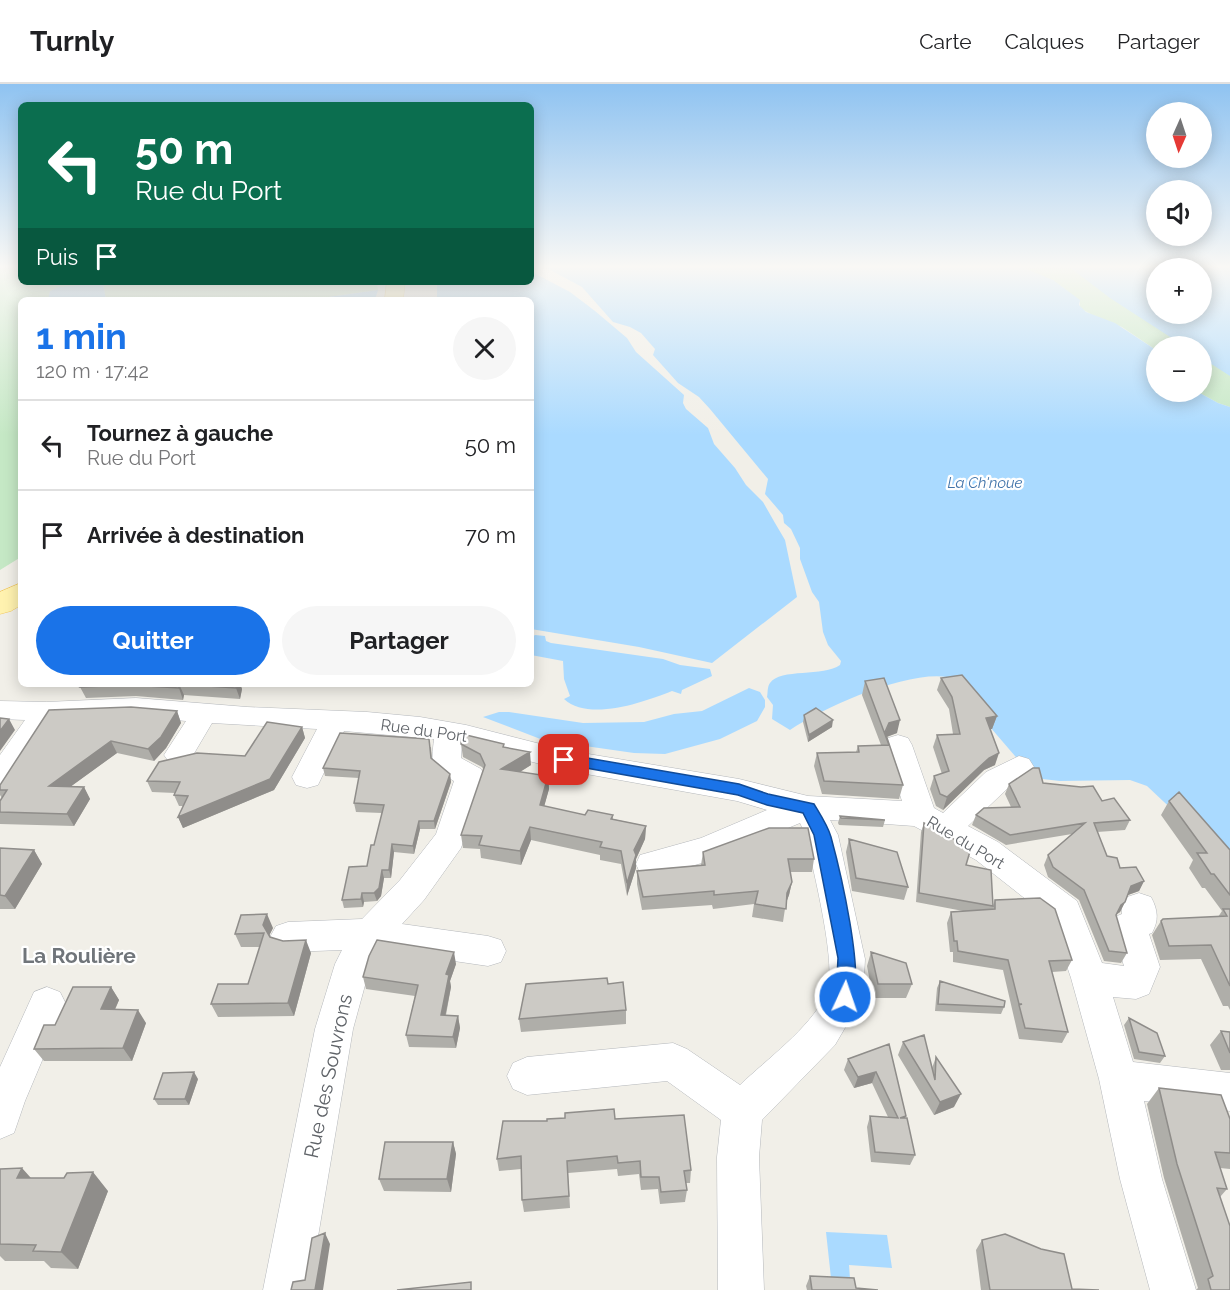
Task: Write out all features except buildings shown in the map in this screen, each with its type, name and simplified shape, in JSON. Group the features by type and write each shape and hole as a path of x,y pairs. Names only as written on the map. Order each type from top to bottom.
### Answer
{"main road":[{"path":"0,586 18,575"},
{"path":"0,605 18,594"}],"street":[{"name":"Rue du Port","path":"0,710 46,711 115,706 204,714 420,727 564,760 739,790 767,800 808,808 884,811 933,821 987,851 1065,911 1089,978 1119,1080 1141,1179 1173,1290"},
{"path":"0,778 46,711"},
{"path":"178,754 204,714"},
{"path":"307,777 335,721"},
{"name":"Rue des Souvrons","path":"286,1290 334,1029 353,964 370,934 412,890 450,839 470,777 446,763 449,732"},
{"path":"898,745 917,799 933,821 1019,767"},
{"path":"652,864 709,848 750,829 808,808 822,835 847,958 845,997 822,1033 742,1111 738,1157 741,1290"},
{"path":"1089,978 1136,983 1142,967 1129,926 1140,923 1139,907"},
{"path":"288,937 370,934 488,951"},
{"path":"0,1119 5,1101 47,1004"},
{"path":"527,1076 673,1062 742,1111"},
{"path":"1119,1080 1230,1092"}],"green space":[{"path":"0,322 18,322 18,559 0,570"},
{"path":"1110,322 1230,322 1230,407 1212,400 1212,336 1146,336 1146,343 1122,327"}],"water":[{"path":"534,322 608,322 627,338 636,352 684,395 683,403 686,409 708,428 714,444 746,485 763,502 785,540 797,597 712,663 639,647 534,630"},
{"name":"La Ch'noue","path":"614,322 1113,322 1146,343 1146,402 1212,402 1212,400 1230,407 1230,875 1180,817 1147,786 1130,780 1060,781 1034,778 947,677 930,677 888,685 823,711 790,730 772,719 773,705 767,697 769,685 775,678 833,669 840,665 841,661 828,645 823,632 819,602 812,592 800,559 800,548 791,529 784,523 783,515 765,494 768,479 699,397 678,383 653,355 655,349 641,333"},
{"path":"1230,322 1230,376 1212,364 1212,336 1169,336 1150,324"},
{"path":"534,636 545,636 546,641 551,643 663,659 680,665 710,669 712,676 682,690 681,694 672,691 617,708 587,709 575,706 564,699 570,696 564,679 563,661 534,656"},
{"path":"749,688 760,692 765,700 765,707 757,721 720,739 665,754 634,753 543,740 483,717 499,712 509,712 583,723 644,722 674,714 702,711"},
{"path":"826,1232 887,1235 892,1268 849,1265 850,1279 831,1278"}],"district":[{"name":"La Roulière","path":"79,956"}],"route":[{"path":"564,760 739,790 767,800 808,808 822,835 847,958 845,997"}]}
